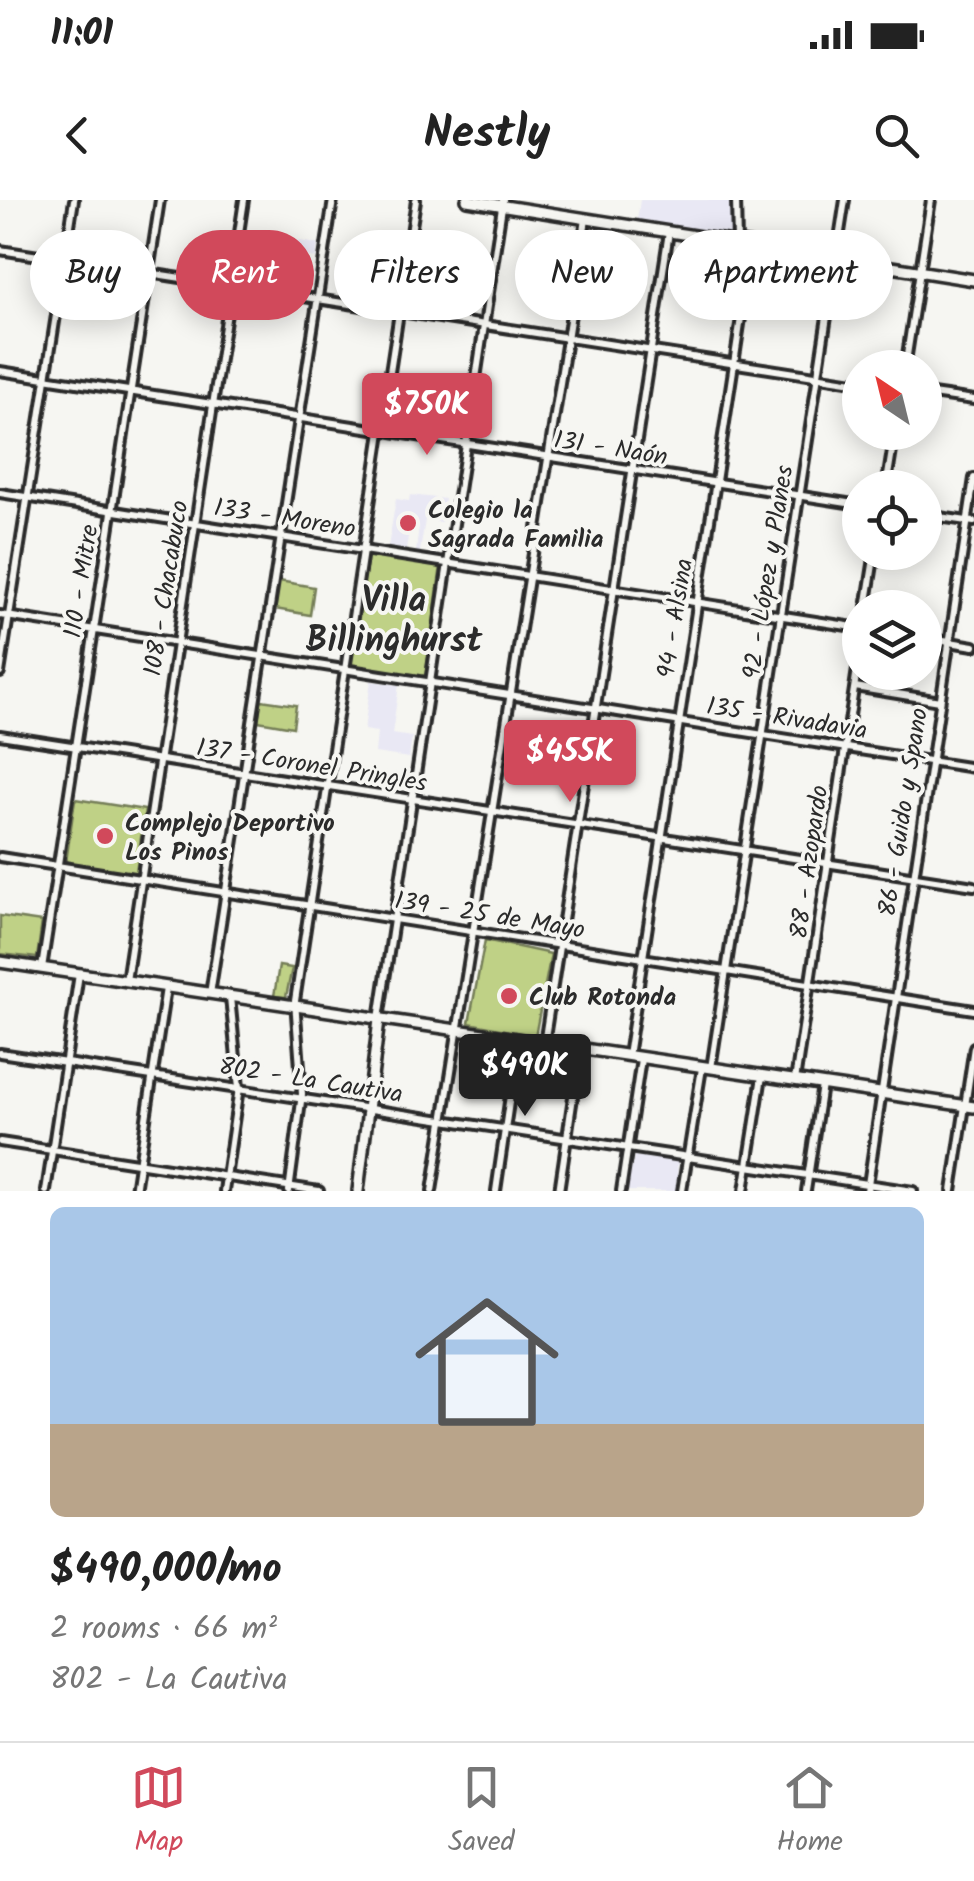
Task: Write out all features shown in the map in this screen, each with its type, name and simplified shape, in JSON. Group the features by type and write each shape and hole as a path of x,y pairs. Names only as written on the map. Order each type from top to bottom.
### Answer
{"main road":[{"path":"467,200 668,232"},
{"path":"893,268 974,280"},
{"path":"0,962 970,1106"},
{"path":"358,1191 379,1020"}],"street":[{"path":"69,230 74,200"},
{"name":"110 - Mitre","path":"155,230 160,200"},
{"name":"108 - Chacabuco","path":"239,230 244,200"},
{"path":"210,994 333,200"},
{"path":"411,230 416,200"},
{"path":"736,200 737,230"},
{"name":"92 - López y Planes","path":"841,230 846,200"},
{"path":"908,350 932,200"},
{"path":"379,1020 503,203"},
{"path":"432,1191 586,219"},
{"path":"544,1044 668,238"},
{"path":"0,250 30,255"},
{"path":"316,300 334,303"},
{"path":"0,672 4,616 54,320"},
{"name":"110 - Mitre","path":"42,968 141,320"},
{"name":"108 - Chacabuco","path":"126,982 225,320"},
{"path":"289,1189 302,1098 295,1006 397,320"},
{"path":"447,320 842,380"},
{"name":"94 - Alsina","path":"627,1057 741,320"},
{"name":"92 - López y Planes","path":"682,1191 726,970 827,320"},
{"name":"131 - Naón","path":"0,370 464,446 842,502"},
{"path":"942,395 974,400"},
{"name":"86 - Guido y Spano","path":"868,1188 911,876 971,521 974,478"},
{"name":"133 - Moreno","path":"0,493 842,625"},
{"path":"942,517 971,521"},
{"name":"135 - Rivadavia","path":"4,616 974,768"},
{"path":"942,641 974,646"},
{"name":"88 - Azopardo","path":"795,1081 854,690"},
{"path":"874,690 940,700"},
{"name":"137 - Coronel Pringles","path":"0,735 974,886"},
{"name":"139 - 25 de Mayo","path":"0,858 974,1010"},
{"path":"46,1191 80,974"},
{"path":"134,1191 166,988"},
{"path":"224,1191 239,1088 230,996"},
{"path":"496,1191 518,1041"},
{"path":"952,1191 970,1106 974,1047"},
{"path":"560,1191 580,1050"},
{"name":"802 - La Cautiva","path":"0,1053 808,1174 868,1188 913,1191"},
{"path":"621,1191 640,1059"},
{"path":"744,1191 762,1076"},
{"path":"806,1191 822,1085"},
{"path":"0,1142 319,1191"}],"shaded area":[{"path":"640,200 730,200 731,230 637,220"},
{"name":"Colegio la Sagrada Familia","path":"410,495 445,499 441,522 425,520 420,552 416,552 419,525 410,524 406,550 388,547 396,499 409,501"},
{"path":"371,681 399,685 392,734 412,737 409,758 375,753 377,732 364,730"},
{"path":"634,1156 678,1162 676,1191 627,1191"}],"green space":[{"path":"365,555 441,566 425,679 348,668"},
{"path":"279,581 314,587 310,615 275,609"},
{"path":"261,700 296,705 293,727 258,721"},
{"name":"Complejo Deportivo Los Pinos","path":"75,799 145,810 136,873 66,862"},
{"path":"0,916 42,922 37,958 0,954"},
{"name":"Club Rotonda","path":"485,940 551,954 535,1036 469,1023"},
{"path":"279,966 292,968 286,997 274,996"}],"place":[{"name":"Colegio la Sagrada Familia","path":"408,523"},
{"name":"Complejo Deportivo Los Pinos","path":"105,836"},
{"name":"Club Rotonda","path":"509,996"}],"district":[{"name":"Villa Billinghurst","path":"394,619"}]}
